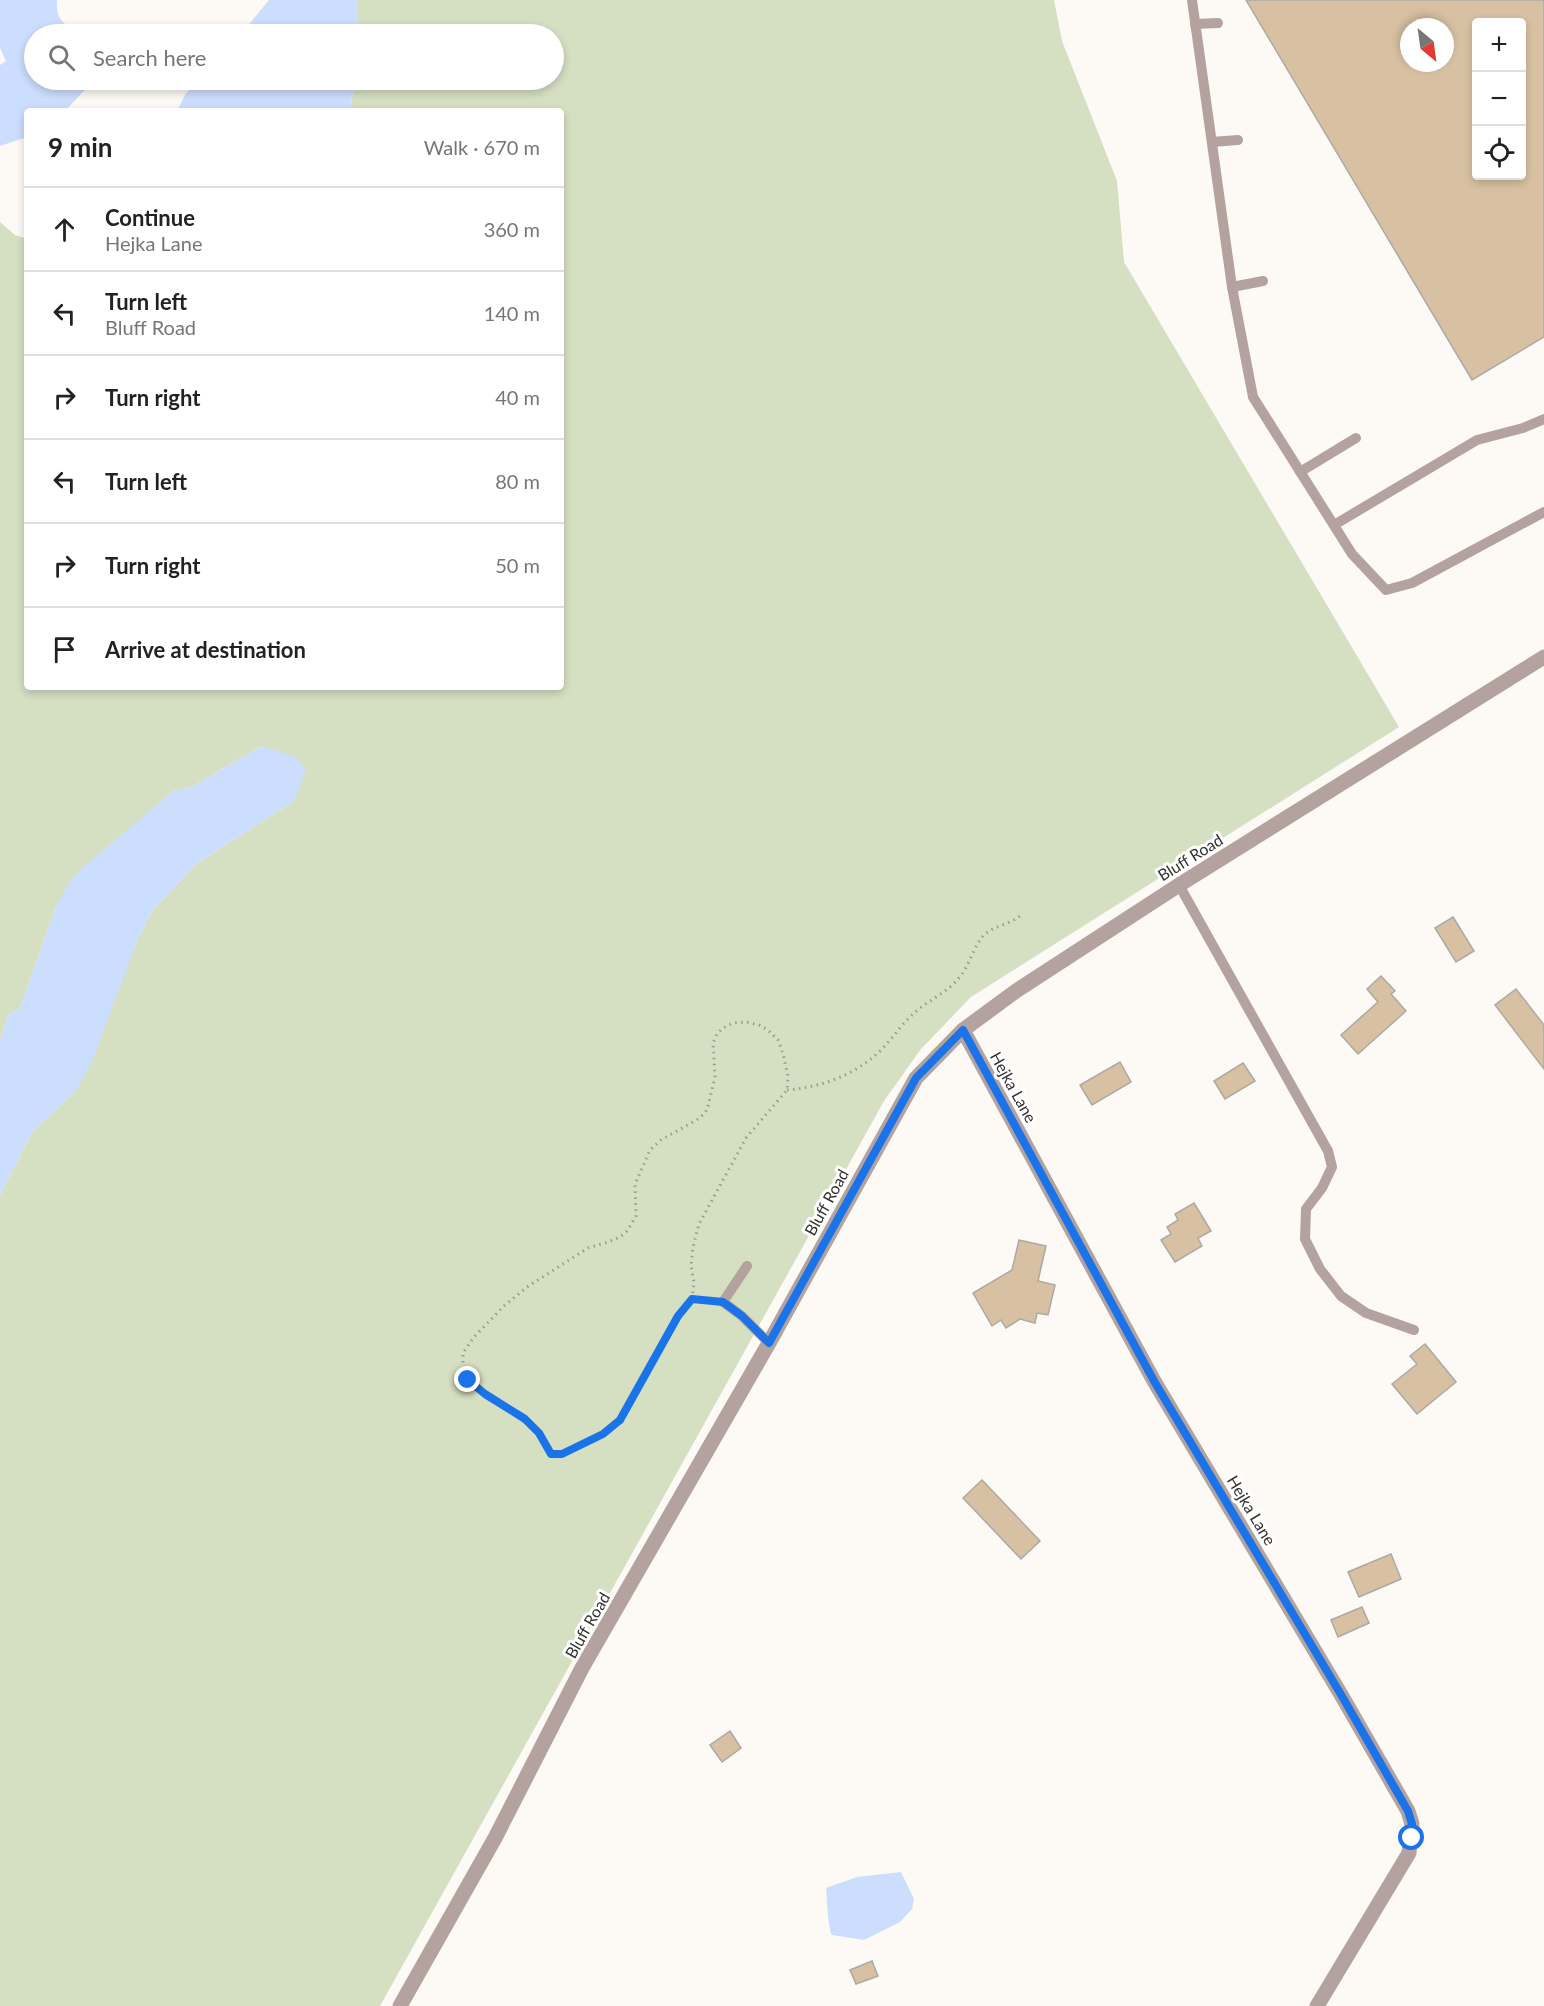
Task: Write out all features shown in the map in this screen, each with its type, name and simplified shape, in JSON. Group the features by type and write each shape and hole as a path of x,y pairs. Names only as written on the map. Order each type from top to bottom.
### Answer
{"street":[{"name":"Bluff Road","path":"400,2006 495,1838 582,1668 769,1343 916,1078 963,1030 1016,991 1179,885 1544,657"},
{"name":"Hejka Lane","path":"963,1030 1154,1381 1408,1811 1412,1824 1409,1853 1317,2006"}],"lane":[{"path":"1192,0 1232,287 1253,397 1352,554 1386,590 1412,584 1541,514 1544,526"},
{"path":"1195,24 1218,23"},
{"path":"1212,142 1238,140"},
{"path":"1232,287 1263,281"},
{"path":"1334,525 1477,440 1523,428 1544,419"},
{"path":"1300,472 1356,438"},
{"path":"1179,885 1328,1150 1332,1167 1322,1188 1306,1209 1305,1239 1320,1269 1341,1296 1366,1313 1414,1330"},
{"path":"747,1266 723,1302 742,1316 769,1343"}],"path":[{"path":"787,1090 805,1089 825,1084 866,1063 881,1050 911,1015 952,986 972,959 978,942 986,933 1020,916"},
{"path":"746,1022 768,1030 777,1040 788,1076 787,1090 746,1138 699,1224 691,1266 694,1282 692,1299 678,1316 620,1420 603,1434 562,1454 551,1454 539,1433 525,1419 485,1394 468,1380 462,1366 464,1353 474,1337 504,1306 527,1287 588,1248 620,1237 627,1231 636,1216 635,1184 650,1150 660,1140 700,1118 707,1110 715,1077 713,1043 723,1028 733,1023 746,1022"},
{"path":"692,1299 723,1302"}],"green space":[{"path":"358,0 1054,0 1062,41 1117,181 1124,262 1399,727 971,997 921,1049 884,1101 380,2006 0,2006 0,1195 32,1132 75,1092 137,941 152,911 196,864 294,801 261,746 192,787 172,792 57,904 20,1008 9,1014 0,1041 0,222 15,235 24,238 24,690 564,690 564,108 350,108 353,90 564,90 564,24 358,24"}],"water":[{"path":"0,0 57,0 58,15 67,24 24,24 24,90 85,90 68,108 24,108 24,138 0,146 0,65 6,61 0,48"},
{"path":"269,0 358,0 358,24 249,24"},
{"path":"189,90 353,90 350,108 178,108"},
{"path":"261,746 296,757 306,771 294,801 196,864 152,911 137,941 91,1064 75,1092 32,1132 0,1195 0,1041 9,1014 20,1008 57,904 74,875 172,792 192,787"},
{"path":"901,1872 914,1899 912,1909 900,1922 864,1940 832,1935 826,1888 857,1877"}],"building":[{"path":"1246,0 1544,0 1544,337 1472,380"},
{"path":"1453,917 1474,951 1456,962 1435,928"},
{"path":"1381,976 1395,991 1391,994 1406,1011 1358,1054 1341,1035 1378,1002 1367,989"},
{"path":"1516,989 1544,1025 1544,1069 1495,1005"},
{"path":"1120,1062 1131,1082 1092,1105 1080,1085"},
{"path":"1243,1063 1255,1081 1225,1099 1214,1081"},
{"path":"1194,1203 1211,1231 1198,1238 1202,1246 1175,1262 1161,1240 1171,1234 1167,1227 1178,1220 1175,1214"},
{"path":"1019,1240 1046,1246 1038,1281 1055,1285 1048,1315 1037,1313 1035,1323 1020,1319 1006,1328 1001,1320 992,1326 973,1293 1012,1270"},
{"path":"1425,1344 1456,1382 1417,1414 1392,1384 1417,1364 1410,1356"},
{"path":"982,1480 1040,1541 1021,1559 963,1498"},
{"path":"1391,1554 1401,1579 1359,1597 1348,1572"},
{"path":"1362,1607 1369,1623 1338,1637 1331,1620"},
{"path":"730,1731 741,1748 722,1762 710,1745"},
{"path":"872,1961 878,1976 856,1984 850,1970"}],"route":[{"path":"468,1380 485,1394 525,1419 539,1433 551,1454 556,1455 603,1434 620,1420 678,1316 692,1299 723,1302 742,1316 769,1343 916,1078 963,1030 1154,1381 1408,1811 1412,1824 1412,1838"}]}
